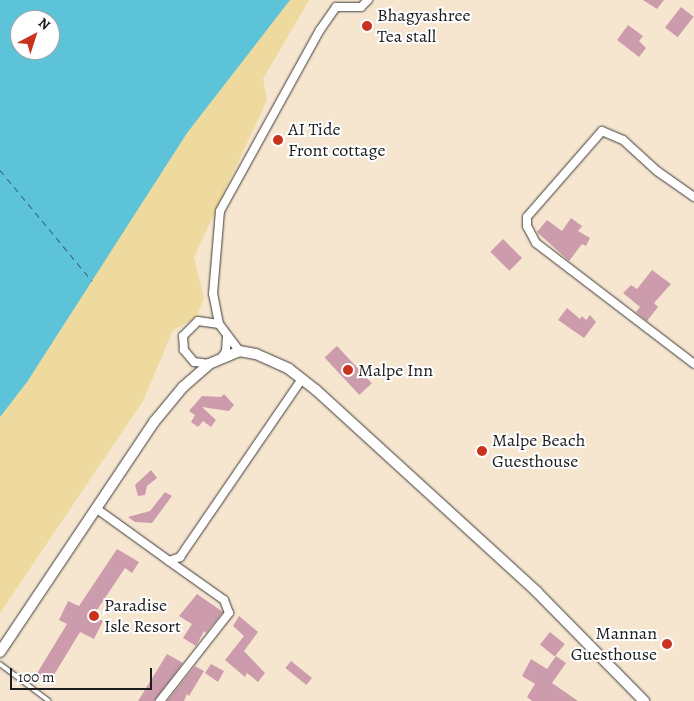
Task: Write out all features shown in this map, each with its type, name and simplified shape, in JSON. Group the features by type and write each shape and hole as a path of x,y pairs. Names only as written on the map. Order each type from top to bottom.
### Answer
{"street":[{"path":"239,351 219,324 213,294 220,211 320,30 336,7 361,7 368,0"},
{"path":"694,197 657,171 623,140 602,131 526,218 528,233 536,243 694,364"},
{"path":"209,364 188,357 184,336 198,321 219,324"},
{"path":"222,357 226,351 227,336"},
{"path":"0,652 154,422 183,387 209,364 239,351 256,354 289,368 302,379 537,592 644,701"},
{"path":"169,561 180,557 302,379"},
{"path":"97,509 224,600 229,613 160,701"}],"lane":[{"path":"0,664 49,701"}],"sand":[{"path":"261,0 309,0 263,79 267,100 194,257 204,298 196,318 173,330 143,401 0,613 0,392"}],"water":[{"path":"0,0 290,0 187,133 27,382 0,417"}],"building":[{"path":"643,0 664,0 657,9"},
{"path":"681,7 694,17 678,37 665,27"},
{"path":"628,25 643,36 639,41 646,48 639,57 617,40"},
{"path":"571,218 582,226 578,231 590,238 586,246 582,244 569,261 537,232 547,220 562,231"},
{"path":"503,239 522,258 509,271 490,252"},
{"path":"652,270 671,284 654,303 658,307 647,321 636,312 640,307 623,293 631,285 637,289"},
{"path":"567,308 580,319 582,316 586,320 590,315 596,322 584,338 558,320"},
{"name":"Malpe Inn","path":"337,346 372,383 359,395 325,358"},
{"path":"224,394 234,405 229,411 202,407 216,420 211,427 203,421 198,427 191,422 195,415 189,411 202,396 221,397"},
{"path":"151,470 157,478 147,486 145,495 138,496 135,485"},
{"path":"165,492 172,496 152,523 135,522 128,517 150,511"},
{"path":"117,549 139,562 132,573 125,568 93,616 103,621 94,639 80,632 49,683 36,675 67,624 59,620 68,601 79,606"},
{"path":"197,594 223,612 206,633 204,631 196,646 183,638 192,624 179,616"},
{"path":"239,616 258,632 244,651 265,673 258,682 247,673 245,677 225,660 244,636 233,626"},
{"path":"550,632 565,644 555,656 540,644"},
{"path":"167,654 183,663 154,701 138,701"},
{"path":"556,656 566,663 552,683 578,701 532,701 527,697 535,684 522,676 531,659 547,669"},
{"path":"291,661 312,678 306,685 285,668"},
{"path":"211,664 224,671 218,682 205,673"},
{"path":"195,666 204,671 189,696 187,694 184,701 167,701"}],"ferry route":[{"path":"0,170 92,281"}],"place":[{"name":"Bhagyashree Tea stall","path":"367,26"},
{"name":"AI Tide Front cottage","path":"278,140"},
{"name":"Malpe Inn","path":"348,370"},
{"name":"Malpe Beach Guesthouse","path":"482,451"},
{"name":"Paradise Isle Resort","path":"94,616"},
{"name":"Mannan Guesthouse","path":"667,644"}]}
